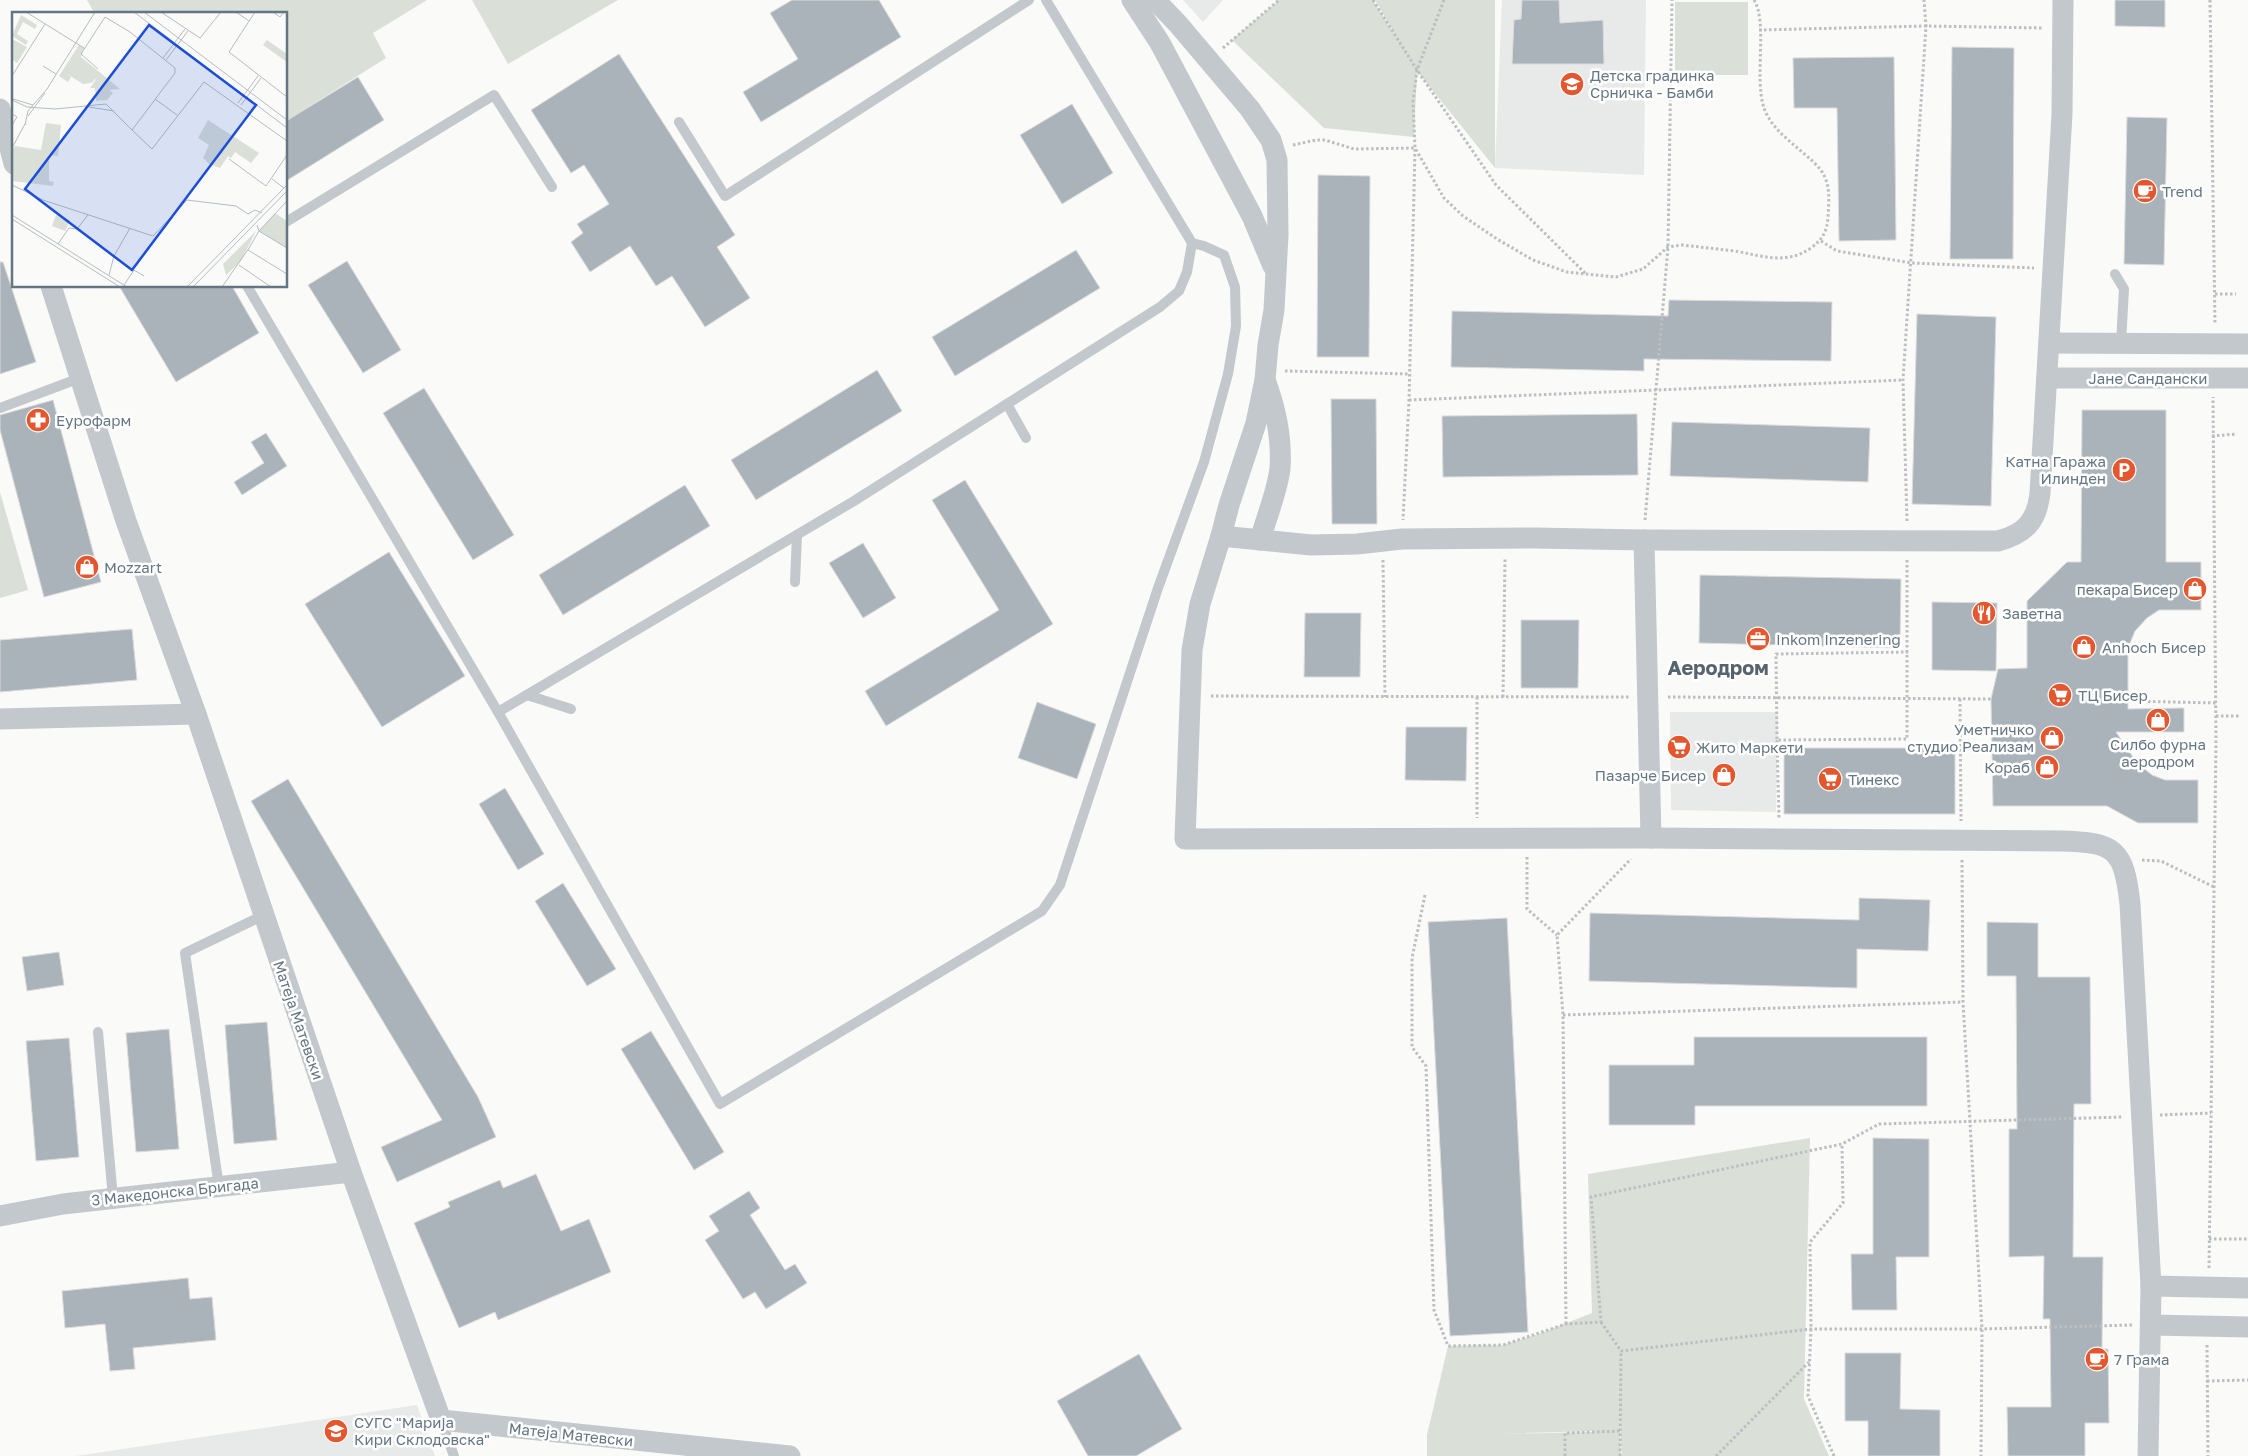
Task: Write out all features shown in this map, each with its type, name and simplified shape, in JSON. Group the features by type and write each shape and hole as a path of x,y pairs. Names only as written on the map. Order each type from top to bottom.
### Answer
{"street":[{"path":"1132,0 1160,43 1252,216 1275,271"},
{"path":"1154,0 1209,60 1264,128 1275,149 1278,181 1278,234 1274,310 1266,375 1256,423 1229,505 1200,604 1192,650 1184,840 1651,838 2087,842 2108,847 2119,859 2128,885 2130,904 2151,1286 2148,1456"},
{"path":"1221,536 1311,545 1357,544 1392,540 1506,538 1998,541 2016,536 2026,528 2039,502 2062,114 2063,0"},
{"path":"1,120 12,157"},
{"name":"Матеја Матевски","path":"51,288 126,521 196,714 351,1172 441,1420 765,1455 790,1456"},
{"path":"2049,343 2248,344"},
{"path":"1260,540 1280,470 1280,434 1266,375"},
{"name":"Јане Сандански","path":"2047,378 2248,378"},
{"path":"1644,540 1651,838"},
{"path":"0,719 196,714"},
{"name":"3 Македонска Бригада","path":"0,1216 54,1205 351,1172"},
{"path":"2151,1286 2248,1288"},
{"path":"2151,1324 2248,1327"}],"lane":[{"path":"679,122 725,196 1029,0"},
{"path":"498,712 797,535 1160,307 1179,291 1187,272 1192,243 1046,0"},
{"path":"288,221 494,95 552,187"},
{"path":"248,288 498,712 720,1104 1042,912 1060,885 1158,588 1204,462 1228,374 1236,326 1235,287 1224,255 1192,243"},
{"path":"2115,274 2124,289 2120,343"},
{"path":"0,408 80,378"},
{"path":"1007,404 1026,438"},
{"path":"795,582 797,535"},
{"path":"527,695 571,709"},
{"path":"220,1187 185,953 264,915"},
{"path":"98,1032 112,1198"},
{"path":"441,1420 454,1456"}],"path":[{"path":"1209,60 1279,0"},
{"path":"1372,0 1417,70 1496,185 1586,274"},
{"path":"1385,696 1392,540 1408,400 1415,148 1413,102 1417,70 1444,0"},
{"path":"1644,540 1668,247 1672,0"},
{"path":"1415,148 1444,198 1463,216 1534,260 1567,272 1616,277 1643,269 1668,247 1682,244 1778,259 1799,256 1821,241 1827,229 1829,196 1827,181 1820,170 1769,119 1764,107 1761,89 1760,14 1754,0"},
{"path":"1777,740 1907,739 1907,540 1903,380 1926,26 1924,0"},
{"path":"2210,0 2216,294 2214,329"},
{"path":"1759,30 1926,26 2063,28"},
{"path":"1275,149 1316,140 1325,140 1354,148 1415,148"},
{"path":"1821,241 1837,251 1912,263 2053,269"},
{"path":"2216,294 2236,294"},
{"path":"1266,375 1409,374"},
{"path":"1408,400 1903,380"},
{"path":"2208,1287 2216,716 2213,392"},
{"path":"2212,436 2237,434"},
{"path":"1502,697 1506,538"},
{"path":"1780,840 1776,654 1908,652"},
{"path":"1190,696 1991,699"},
{"path":"1477,696 1477,838"},
{"path":"1960,699 1963,1002 1982,1329 1981,1456"},
{"path":"2128,701 2216,703"},
{"path":"2216,716 2241,716"},
{"path":"1527,838 1527,909 1557,935 1563,1016 1566,1324"},
{"path":"1557,935 1651,838"},
{"path":"2119,859 2161,861 2214,887"},
{"path":"1425,895 1412,958 1412,1047 1426,1066 1434,1310 1448,1346 1503,1344 1566,1324 1602,1322"},
{"path":"1563,1016 1963,1002"},
{"path":"1620,1456 1621,1351 1602,1322 1591,1197 1842,1144 1879,1124 1970,1123 2211,1113"},
{"path":"1834,1456 1808,1396 1811,1328 1810,1242 1843,1203 1842,1144"},
{"path":"2209,1239 2248,1239"},
{"path":"1621,1351 1811,1328 1982,1329 2151,1324"},
{"path":"2207,1326 2208,1456"},
{"path":"1716,1456 1809,1362"},
{"path":"2207,1381 2248,1380"},
{"path":"1565,1456 1565,1434 1620,1431"}],"shaded area":[{"path":"87,0 427,0 373,33 386,58 288,120 288,12 94,12"},
{"path":"472,0 618,0 508,64"},
{"path":"1183,0 1223,0 1203,22"},
{"path":"1279,0 1373,0 1400,43 1375,0 1495,0 1495,168 1417,71 1414,137 1324,128 1232,40"},
{"name":"Детска градинка Срничка - Бамби","path":"1502,0 1646,0 1644,175 1495,168"},
{"path":"1675,2 1748,2 1748,75 1675,75"},
{"path":"0,492 28,590 0,598"},
{"name":"Пазарче Бисер","path":"1670,712 1778,712 1776,812 1671,810"},
{"path":"1810,1138 1804,1399 1829,1456 1622,1456 1619,1407 1621,1456 1427,1456 1427,1435 1448,1346 1503,1345 1539,1334 1592,1313 1588,1174","holes":["1592,1431 1593,1432 1495,1434"]},
{"name":"СУГС \"Марија Кири Склодовска\"","path":"417,1405 435,1456 76,1456"}],"building":[{"path":"792,0 879,0 901,37 761,122 743,92 798,59 770,13"},
{"path":"1522,0 1559,0 1560,23 1603,20 1604,64 1512,64 1514,20 1521,19"},
{"path":"2115,0 2165,0 2165,27 2115,26"},
{"path":"1952,47 2014,48 2013,259 1950,259"},
{"path":"619,54 735,235 717,247 750,298 705,327 672,276 656,286 630,246 590,272 571,242 583,233 577,224 609,204 584,165 571,173 531,110"},
{"path":"1894,57 1896,240 1839,241 1837,108 1794,108 1793,58"},
{"path":"358,77 384,120 288,180 288,120"},
{"path":"1072,104 1113,173 1062,204 1020,135"},
{"name":"Trend","path":"2127,117 2167,118 2164,265 2124,264"},
{"path":"1318,175 1370,176 1369,357 1317,357"},
{"path":"1076,250 1100,288 955,376 932,337"},
{"path":"347,261 401,350 363,373 308,285"},
{"path":"0,262 3,262 36,362 0,374"},
{"path":"120,288 233,288 259,333 176,382"},
{"path":"1669,300 1832,302 1831,361 1644,359 1644,371 1451,367 1452,311 1668,316"},
{"path":"1917,314 1996,317 1991,506 1912,504"},
{"path":"877,370 902,411 756,500 731,460"},
{"path":"424,388 514,535 473,560 383,413"},
{"path":"1331,399 1376,399 1377,524 1332,524"},
{"path":"53,400 101,582 44,597 0,430 0,415"},
{"name":"ТЦ Бисер","path":"2082,410 2166,410 2166,562 2201,562 2201,610 2159,610 2147,618 2135,631 2128,648 2128,709 2184,708 2184,732 2116,732 2137,763 2152,775 2165,780 2198,780 2198,823 2138,823 2107,806 1993,806 1991,699 1998,669 2027,668 2027,601 2067,562 2081,562"},
{"path":"1637,414 1638,475 1443,477 1442,416"},
{"path":"1672,422 1870,428 1868,482 1670,476"},
{"path":"266,433 287,466 242,495 234,482 264,463 251,442"},
{"path":"965,480 1053,624 886,726 865,691 999,610 932,500"},
{"path":"685,485 710,526 563,615 539,575"},
{"path":"863,543 896,598 863,618 829,563"},
{"path":"389,552 465,676 382,727 305,604"},
{"path":"1700,575 1901,579 1900,648 1699,643"},
{"path":"1932,602 1997,603 1996,671 1932,670"},
{"path":"1305,613 1361,613 1360,677 1304,677"},
{"path":"1521,620 1579,620 1578,688 1521,688"},
{"path":"132,629 137,680 0,692 0,640"},
{"path":"1037,702 1096,724 1077,779 1018,758"},
{"path":"1406,727 1467,727 1466,781 1405,780"},
{"path":"1784,748 1955,748 1955,814 1784,814"},
{"path":"288,779 478,1097 496,1137 397,1182 381,1147 442,1120 251,801"},
{"path":"505,788 544,854 518,870 479,804"},
{"path":"563,883 616,969 587,986 535,901"},
{"path":"1859,898 1930,900 1928,951 1857,949 1857,988 1589,981 1590,913 1859,920"},
{"path":"1507,918 1528,1332 1450,1336 1428,922"},
{"path":"1987,922 2038,923 2038,977 2090,977 2091,1104 2074,1104 2073,1257 2103,1257 2102,1349 2108,1349 2109,1423 2085,1423 2085,1456 2008,1456 2007,1407 2051,1407 2050,1319 2043,1319 2044,1256 2009,1257 2009,1129 2017,1129 2016,976 1987,976"},
{"path":"59,952 64,985 27,991 22,957"},
{"path":"267,1022 277,1140 234,1144 225,1025"},
{"path":"169,1029 179,1149 136,1152 126,1033"},
{"path":"651,1031 724,1152 694,1170 621,1049"},
{"path":"1694,1037 1927,1037 1927,1106 1695,1106 1695,1125 1609,1125 1609,1065 1694,1065"},
{"path":"69,1038 79,1157 36,1161 26,1041"},
{"path":"1873,1138 1929,1139 1929,1257 1896,1257 1897,1310 1852,1310 1851,1254 1873,1254"},
{"path":"536,1174 561,1231 589,1219 611,1272 498,1320 495,1312 459,1328 414,1223 450,1207 448,1202 500,1180 503,1188"},
{"path":"749,1191 760,1208 750,1215 785,1270 795,1264 807,1283 766,1309 755,1292 743,1299 705,1240 719,1231 709,1216"},
{"path":"188,1278 190,1299 212,1297 216,1340 133,1348 135,1369 110,1371 105,1324 65,1328 62,1291"},
{"path":"1845,1353 1901,1353 1900,1409 1940,1410 1940,1456 1868,1456 1868,1421 1845,1421"},
{"path":"1139,1354 1182,1429 1136,1456 1088,1456 1057,1401"}],"place":[{"name":"Детска градинка Срничка - Бамби","path":"1572,84"},
{"name":"Trend","path":"2145,191"},
{"name":"Еурофарм","path":"38,420"},
{"name":"Катна Гаража Илинден","path":"2124,470"},
{"name":"Mozzart","path":"87,567"},
{"name":"пекара Бисер","path":"2195,589"},
{"name":"Заветна","path":"1984,613"},
{"name":"Inkom Inzenering","path":"1758,639"},
{"name":"Anhoch Бисер","path":"2084,647"},
{"name":"ТЦ Бисер","path":"2060,695"},
{"name":"Силбо фурна аеродром","path":"2158,720"},
{"name":"Уметничко студио Реализам","path":"2052,738"},
{"name":"Жито Маркети","path":"1679,747"},
{"name":"Кораб","path":"2047,767"},
{"name":"Пазарче Бисер","path":"1724,775"},
{"name":"Тинекс","path":"1830,779"},
{"name":"7 Грама","path":"2097,1359"},
{"name":"СУГС \"Марија Кири Склодовска\"","path":"336,1431"}],"district":[{"name":"Аеродром","path":"1718,667"}]}
